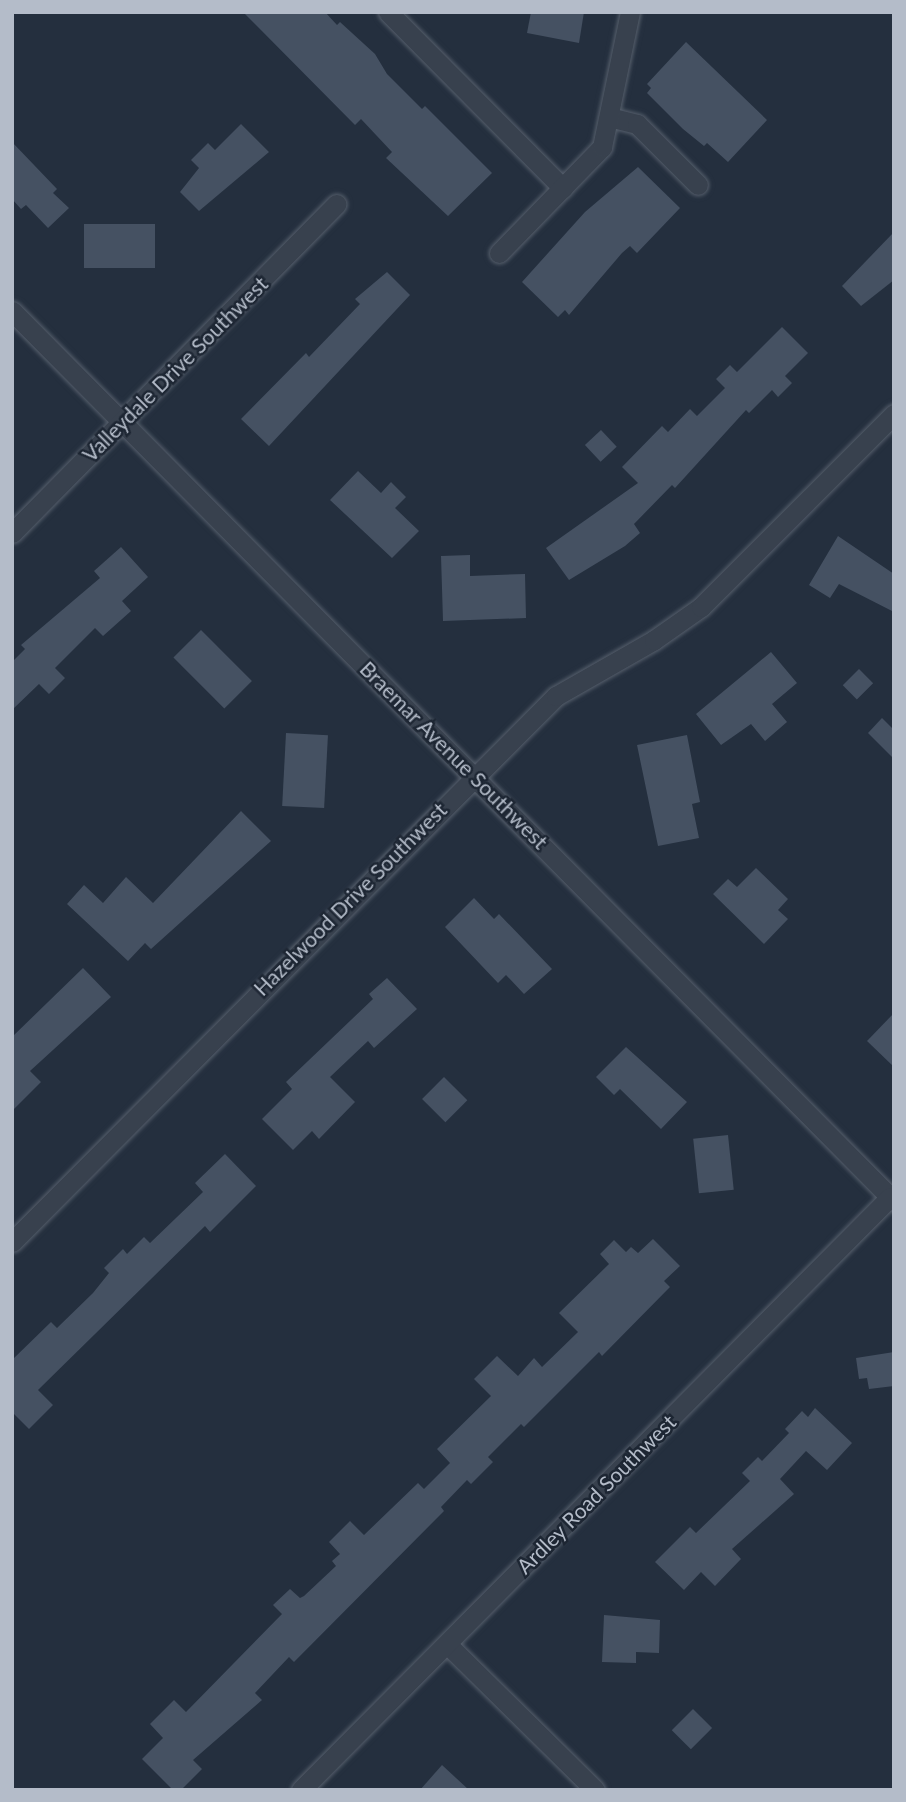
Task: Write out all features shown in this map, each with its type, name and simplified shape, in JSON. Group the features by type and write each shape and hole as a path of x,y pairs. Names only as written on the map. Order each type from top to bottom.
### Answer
{"street":[{"path":"388,12 563,188"},
{"path":"499,253 602,147 630,12"},
{"path":"609,117 637,124 698,186"},
{"name":"Valleydale Drive Southwest","path":"12,533 337,204"},
{"name":"Braemar Avenue Southwest","path":"12,311 474,774 892,1199"},
{"name":"Hazelwood Drive Southwest","path":"12,1241 474,774 556,696 654,640 701,607 889,427"},
{"name":"Ardley Road Southwest","path":"301,1790 892,1199"},
{"path":"448,1645 595,1790"}],"building":[{"path":"243,12 325,12 337,25 340,22 375,54 387,74 422,109 425,106 492,173 448,216 386,158 392,152 361,119 355,125"},
{"path":"531,12 584,12 579,43 527,33"},
{"path":"686,42 767,120 728,162 707,143 704,146 683,129 647,93 651,88 647,84"},
{"path":"241,124 269,152 199,211 180,192 199,168 191,160 208,143 215,150"},
{"path":"12,142 57,189 53,193 69,208 48,228 26,205 21,209 12,199"},
{"path":"638,167 680,208 637,253 630,246 622,253 569,315 565,310 558,317 522,282 585,212"},
{"path":"84,224 155,224 155,268 84,268"},
{"path":"894,232 894,280 861,306 842,286"},
{"path":"387,272 410,295 269,446 241,419 306,353 309,357 360,304 355,299"},
{"path":"782,327 808,353 785,376 792,383 778,397 772,390 749,413 746,410 675,488 672,485 634,524 640,533 625,546 569,580 546,548 638,483 622,467 662,426 668,432 690,409 697,416 725,388 716,379 730,365 737,372"},
{"path":"601,430 617,447 601,462 585,445"},
{"path":"358,471 381,493 391,482 406,497 395,508 419,531 392,558 330,500"},
{"path":"838,536 894,574 894,612 839,584 830,598 809,585"},
{"path":"121,547 148,577 122,601 131,611 103,636 95,628 55,668 65,678 49,694 39,684 12,710 12,662 25,649 21,645 100,578 94,571"},
{"path":"470,555 470,576 525,574 526,618 443,621 441,556"},
{"path":"201,630 252,681 224,708 173,658"},
{"path":"771,652 797,683 772,704 787,722 765,741 751,724 721,745 696,714"},
{"path":"859,669 873,683 857,699 843,685"},
{"path":"882,718 894,730 894,759 868,733"},
{"path":"286,733 328,735 324,808 282,806"},
{"path":"687,735 700,802 692,804 699,838 658,846 637,745"},
{"path":"241,811 271,841 151,949 145,943 128,961 67,904 84,885 103,903 126,877 153,903"},
{"path":"756,868 788,899 778,910 788,919 764,944 713,894 728,879 737,887"},
{"path":"474,898 494,919 499,914 552,969 524,994 506,975 498,983 445,927"},
{"path":"83,968 111,997 30,1071 41,1082 12,1111 12,1037"},
{"path":"387,978 417,1009 374,1048 368,1041 330,1077 355,1102 319,1139 312,1131 293,1150 262,1119 292,1089 286,1082 373,999 369,994"},
{"path":"894,1013 894,1067 867,1041"},
{"path":"626,1047 687,1102 661,1129 620,1089 614,1095 596,1077"},
{"path":"444,1077 467,1100 445,1122 422,1099"},
{"path":"728,1135 734,1190 699,1193 693,1139"},
{"path":"225,1154 256,1186 210,1232 205,1226 38,1390 53,1405 29,1429 12,1412 12,1360 51,1322 57,1328 93,1293 109,1273 104,1268 123,1249 127,1254 144,1237 150,1243 203,1192 195,1183"},
{"path":"653,1239 680,1266 664,1281 670,1287 602,1356 599,1352 524,1427 521,1424 488,1457 493,1462 471,1484 467,1480 441,1507 444,1511 294,1662 289,1657 255,1693 262,1700 193,1760 202,1769 181,1790 173,1790 142,1759 163,1738 150,1724 174,1700 186,1712 282,1614 273,1605 290,1589 300,1598 304,1596 336,1566 332,1561 340,1554 329,1542 350,1521 364,1535 418,1483 424,1489 450,1463 437,1449 491,1396 474,1379 497,1356 518,1376 534,1358 542,1367 578,1332 559,1313 609,1264 600,1254 614,1240 626,1252 631,1247 638,1253"},
{"path":"894,1352 894,1386 869,1389 867,1378 859,1379 856,1358"},
{"path":"815,1408 852,1443 827,1470 806,1451 780,1479 794,1494 732,1549 741,1559 715,1586 701,1572 684,1590 655,1562 690,1527 696,1533 750,1481 742,1473 758,1457 762,1461 789,1433 785,1429 802,1411 808,1417"},
{"path":"604,1615 660,1620 659,1653 636,1652 636,1663 602,1662"},
{"path":"693,1709 712,1728 691,1749 672,1730"},
{"path":"442,1765 469,1790 420,1790"}]}
